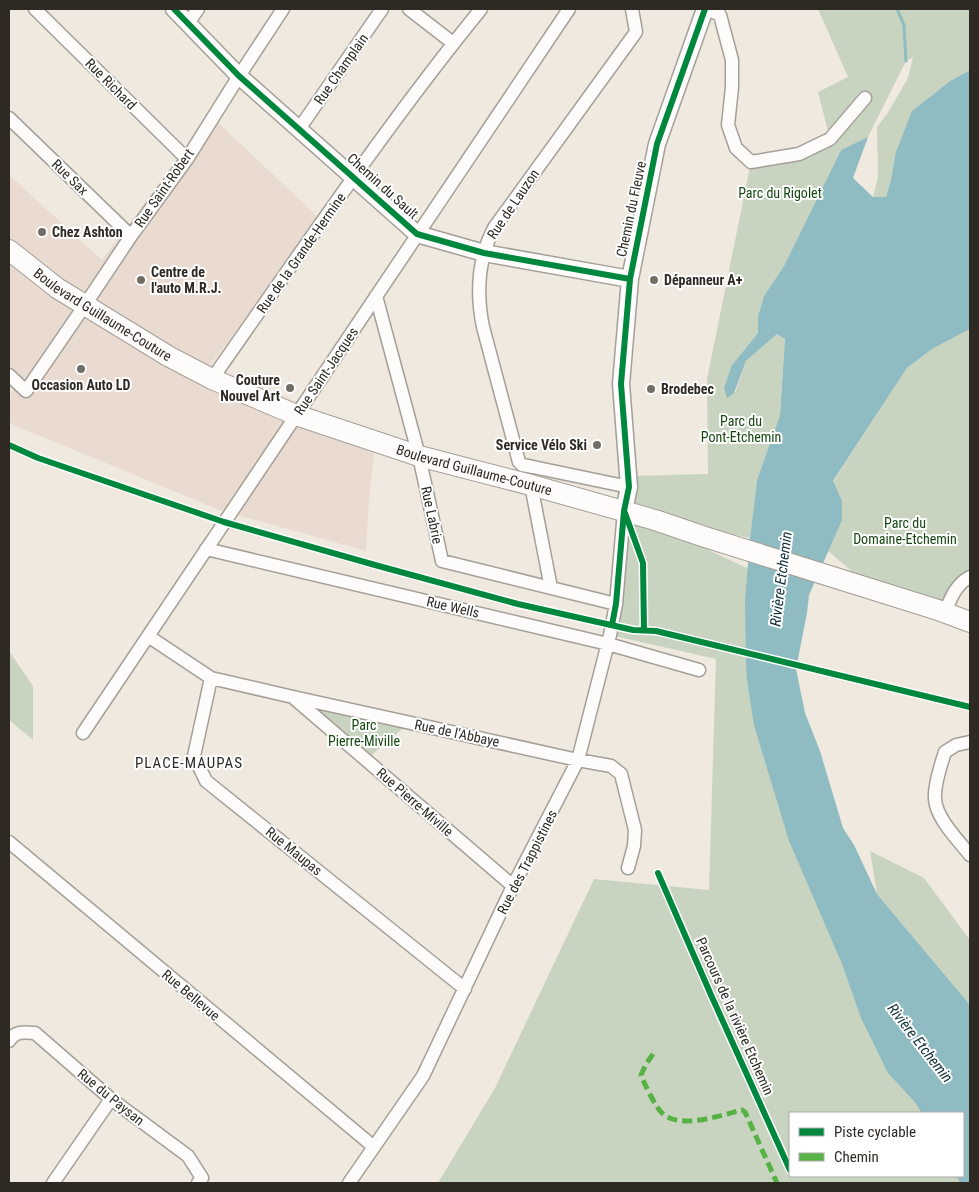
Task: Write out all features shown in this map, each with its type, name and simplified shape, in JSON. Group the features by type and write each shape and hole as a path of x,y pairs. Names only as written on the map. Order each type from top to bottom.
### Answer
{"main road":[{"name":"Boulevard Guillaume-Couture","path":"9,250 57,288 168,356 212,379 296,415 418,456 624,511 877,590 970,622"}],"street":[{"name":"Rue Richard","path":"35,9 187,159"},
{"name":"Chemin du Sault","path":"174,9 239,76 417,234 484,253 630,279"},
{"path":"188,23 198,9"},
{"name":"Rue Saint-Robert","path":"9,375 26,391 130,236 187,159 283,9"},
{"name":"Rue Champlain","path":"299,129 382,9"},
{"path":"409,9 423,13 454,43"},
{"name":"Rue de la Grande-Hermine","path":"212,379 354,177 481,9"},
{"name":"Rue Saint-Jacques","path":"83,733 569,9"},
{"name":"Rue de Lauzon","path":"629,487 522,465 519,462 485,336 478,290 484,253 494,228 636,32 632,9"},
{"path":"706,9 720,15 732,60 732,87 728,125 736,148 751,162 800,154 830,139 865,98"},
{"name":"Chemin du Fleuve","path":"624,511 629,487 621,384 630,279 657,144 706,9"},
{"name":"Rue Sax","path":"9,118 130,236"},
{"name":"Rue Labrie","path":"376,296 418,456 442,561 616,604"},
{"path":"531,485 551,588"},
{"name":"Rue des Trappistines","path":"349,1183 422,1076 514,886 578,760 608,644 616,604 624,511"},
{"name":"Rue Wells","path":"206,549 608,644 700,670"},
{"path":"944,612 955,590 970,577"},
{"name":"Rue de l'Abbaye","path":"148,636 211,678 611,766 621,774 634,830 634,846 628,868"},
{"name":"Rue Maupas","path":"211,678 194,756 206,781 465,989"},
{"name":"Rue Pierre-Miville","path":"293,697 514,886"},
{"path":"970,742 956,745 945,752 934,796 935,805 945,824 970,855"},
{"name":"Rue Bellevue","path":"9,842 374,1147"},
{"name":"Rue du Paysan","path":"9,1040 22,1032 35,1033 111,1099 188,1156 202,1178 198,1183"},
{"path":"53,1183 111,1099"}],"shaded area":[{"path":"210,115 321,220 210,365 376,435 366,551 217,509 9,423 9,398 19,376 9,366 9,175 102,260"}],"green space":[{"path":"818,9 970,9 970,70 950,81 912,111 886,197 873,197 878,177 877,127 887,114 908,78 913,57 906,61 868,137 841,150 784,266 764,296 758,316 758,333 732,365 735,393 746,361 777,334 785,339 780,415 757,480 750,538 627,512 749,569 803,792 970,1107 970,1183 438,1183 495,1088 594,879 709,890 716,659 610,635 628,476 708,474 707,379 751,162 830,139 818,92 848,77"},
{"name":"Parc du Domaine-Etchemin","path":"970,329 970,577 962,582 952,614 871,588 828,551 833,482 907,368 932,349"},
{"path":"9,651 33,686 33,740 9,720"},
{"name":"Parc Pierre-Miville","path":"293,697 409,723 366,760"},
{"path":"870,851 924,878 970,940 970,1005 877,894"}],"water":[{"name":"Rivière Etchemin","path":"970,70 970,329 932,349 907,368 833,481 842,501 842,520 809,595 796,669 805,713 820,751 843,828 854,845 877,894 970,1005 970,1183 960,1183 957,1177 964,1177 964,1112 921,1112 914,1101 888,1073 861,1018 842,964 789,841 754,725 746,666 745,602 750,538 757,480 780,415 785,339 777,334 746,361 734,393 727,398 724,388 732,365 758,333 758,316 764,296 784,266 841,150 868,137 853,178 873,197 886,197 896,152 912,111 950,81"}],"waterway":[{"path":"897,9 904,25 906,61"}],"marked path":[{"path":"653,1054 641,1075 659,1110 669,1118 690,1121 712,1118 742,1110 745,1112 777,1183"}],"cycle path":[{"path":"174,9 239,76 417,234 484,253 630,279"},
{"path":"612,625 616,604 624,511 629,487 621,384 630,279 657,144 705,9"},
{"path":"9,445 38,458 224,522 518,604 633,630 656,631 970,707"},
{"path":"625,513 643,563 644,630"},
{"name":"Parcours de la rivière Etchemin","path":"658,873 789,1168"}],"place":[{"name":"Chez Ashton","path":"42,232"},
{"name":"Centre de l'auto M.R.J.","path":"141,280"},
{"name":"Dépanneur A+","path":"654,280"},
{"name":"Occasion Auto LD","path":"81,369"},
{"name":"Couture Nouvel Art","path":"290,388"},
{"name":"Brodebec","path":"651,389"},
{"name":"Service Vélo Ski","path":"597,445"}],"district":[{"name":"PLACE-MAUPAS","path":"189,763"}],"park label":[{"name":"Parc du Rigolet","path":"780,193"},
{"name":"Parc du Pont-Etchemin","path":"741,430"}]}
